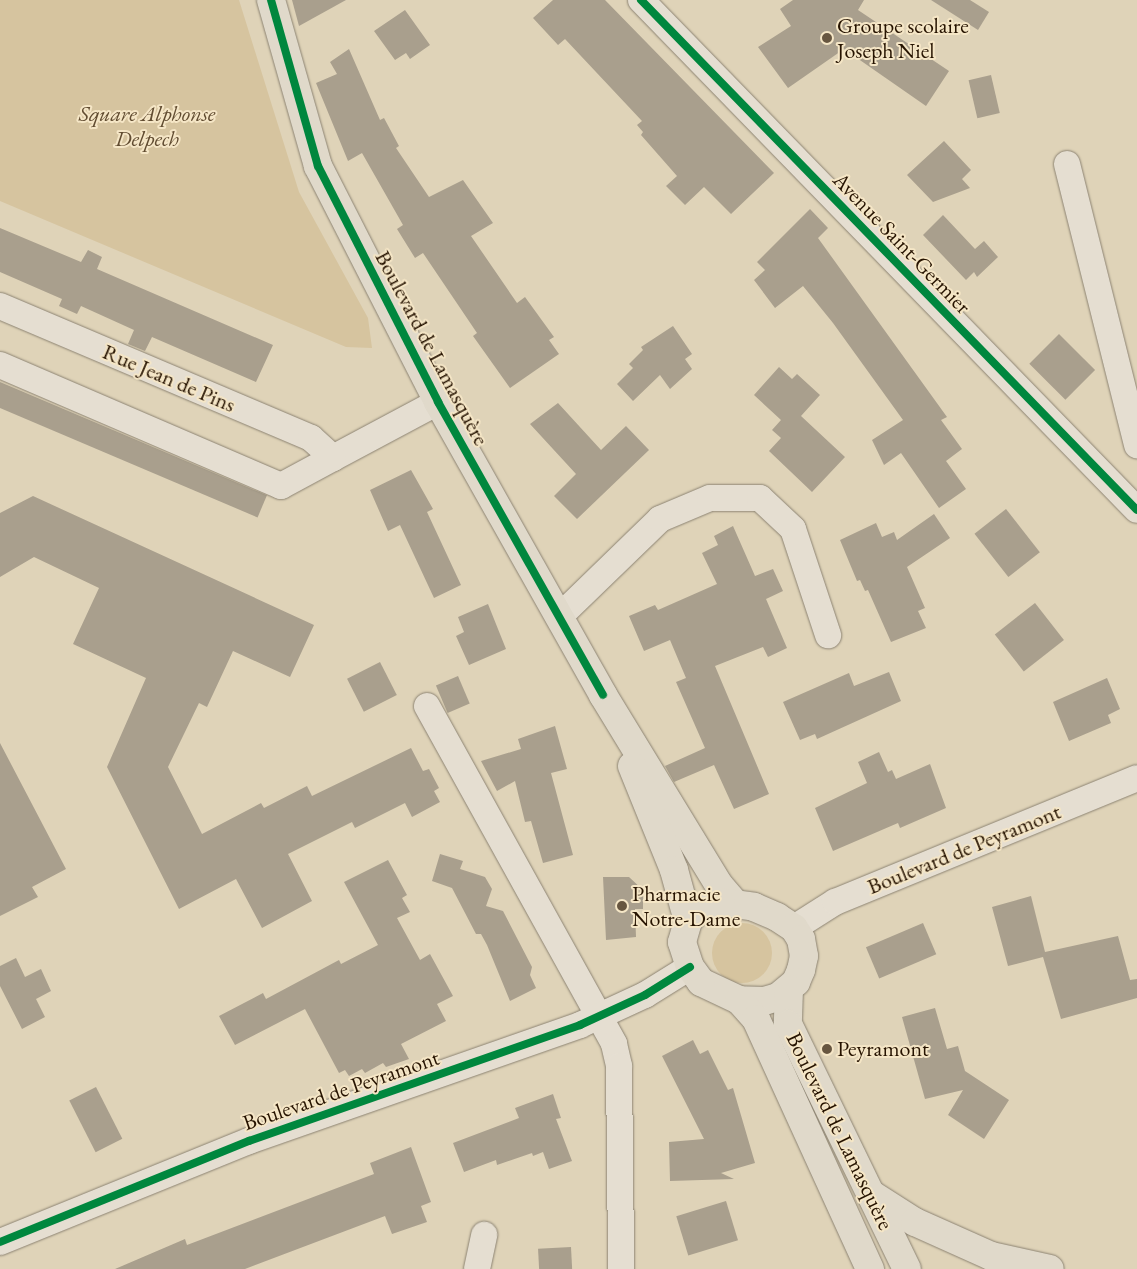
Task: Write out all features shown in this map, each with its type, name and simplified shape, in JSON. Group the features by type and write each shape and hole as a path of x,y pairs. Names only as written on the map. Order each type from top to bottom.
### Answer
{"main road":[{"name":"Boulevard de Lamasquère","path":"271,0 318,166 438,402 603,695 719,885 734,902"},
{"name":"Boulevard de Lamasquère","path":"603,695 674,870 688,921"},
{"path":"734,902 778,917 794,928 801,939 804,956 801,970 789,989 764,1001 739,1000 701,982 690,968 682,942 688,921 706,906 734,902"},
{"name":"Boulevard de Lamasquère","path":"789,989 788,1024 907,1269"},
{"name":"Boulevard de Lamasquère","path":"739,1000 756,1019 870,1269"},
{"path":"871,1194 915,1222 992,1256 1050,1269"}],"street":[{"name":"Avenue Saint-Germier","path":"641,0 1136,507"},
{"path":"1067,164 1137,445"},
{"name":"Rue Jean de Pins","path":"0,306 311,438 333,458"},
{"path":"0,365 281,486 438,402"},
{"path":"559,617 660,519 710,498 760,498 794,529 828,636"},
{"path":"427,706 601,1016 614,1044 620,1066 621,1269"},
{"name":"Boulevard de Peyramont","path":"794,928 835,902 1137,778"},
{"name":"Boulevard de Peyramont","path":"0,1242 240,1144 601,1016 645,995 690,968"},
{"path":"477,1269 484,1235"}],"green space":[{"name":"Square Alphonse Delpech","path":"0,0 239,0 299,192 368,318 372,348 346,347 0,201"},
{"path":"742,923 759,928 767,936 772,953 767,970 759,978 742,983 725,978 717,970 712,953 717,936 725,928"}],"building":[{"path":"292,0 346,0 299,26"},
{"path":"553,0 605,0 774,173 731,214 704,187 685,205 666,186 677,176 641,135 643,132 637,125 642,121 565,39 558,45 533,18"},
{"path":"793,0 864,0 858,10 949,71 926,106 844,49 788,88 758,47 791,26 780,9"},
{"path":"931,0 970,0 989,12 978,30"},
{"path":"405,10 430,45 410,59 406,53 395,60 374,31"},
{"path":"349,49 380,120 384,118 399,146 396,148 429,197 463,180 493,223 471,236 517,303 525,297 554,337 549,340 559,354 510,388 473,336 477,333 423,253 415,258 397,229 403,225 362,153 348,161 316,83 337,74 330,62"},
{"path":"991,75 1000,113 977,118 969,80"},
{"path":"944,141 971,170 962,179 970,188 933,202 907,175"},
{"path":"810,209 828,228 818,238 947,417 941,420 962,449 946,461 966,489 939,508 901,453 884,465 872,440 903,420 833,323 803,286 775,308 754,280 765,270 757,262"},
{"path":"943,215 975,249 984,241 998,257 977,277 974,272 966,280 923,235"},
{"path":"0,228 81,262 88,250 102,257 97,269 273,345 256,382 152,337 145,351 128,344 134,330 81,306 77,314 59,306 62,299 0,272"},
{"path":"673,326 692,354 685,359 692,369 670,389 660,375 633,401 617,384 633,368 629,364 643,350 641,347"},
{"path":"1059,334 1095,370 1065,400 1029,364"},
{"path":"779,367 792,379 797,374 820,395 801,416 845,457 812,492 769,451 781,438 772,430 781,420 754,395"},
{"path":"0,382 267,495 258,517 0,408"},
{"path":"558,403 601,450 626,426 649,450 577,519 554,496 576,474 530,424"},
{"path":"411,470 433,509 427,512 461,585 434,598 400,525 388,531 370,490"},
{"path":"33,496 314,625 290,677 233,651 207,707 199,703 168,767 202,834 261,803 264,808 307,786 312,796 411,748 423,771 429,769 439,788 434,791 440,802 412,817 405,803 355,828 352,822 288,854 312,901 262,928 236,879 179,909 107,767 146,678 73,644 99,588 34,557 0,577 0,513"},
{"path":"1006,509 1040,552 1008,577 974,534"},
{"path":"934,514 950,538 907,567 925,608 918,611 926,628 891,642 868,590 865,591 860,580 857,581 840,540 876,523 882,537 894,532 897,540"},
{"path":"733,526 755,576 773,569 783,591 766,599 787,648 768,657 763,647 715,666 769,794 734,809 714,765 674,782 665,766 705,748 676,682 686,678 670,640 644,651 629,616 655,605 658,610 717,584 702,553 718,545 714,536"},
{"path":"1035,603 1064,640 1024,671 995,634"},
{"path":"488,604 506,649 469,665 456,636 464,632 458,617"},
{"path":"380,662 397,695 364,712 347,679"},
{"path":"889,672 901,701 817,739 815,734 800,740 783,702 849,673 854,686"},
{"path":"458,676 470,704 448,713 436,685"},
{"path":"1107,678 1120,709 1108,715 1111,723 1069,741 1053,702"},
{"path":"555,726 567,769 551,773 573,855 543,863 531,821 525,822 515,781 497,791 481,761 521,749 518,739"},
{"path":"0,743 66,869 32,887 38,897 0,916"},
{"path":"879,752 888,772 892,770 896,779 930,764 946,808 900,828 898,823 833,851 815,808 867,783 858,762"},
{"path":"440,854 463,861 460,869 485,877 492,889 486,906 503,911 532,967 530,975 536,988 510,1001 487,945 481,934 476,934 452,888 432,881"},
{"path":"388,860 407,895 402,898 410,912 397,918 420,960 430,954 453,996 437,1004 446,1021 401,1044 409,1059 386,1067 383,1063 365,1073 362,1069 349,1076 345,1070 339,1073 305,1009 235,1045 219,1016 263,993 266,999 339,960 341,964 378,945 344,882"},
{"path":"603,877 629,877 643,890 643,909 635,909 636,937 606,940"},
{"path":"1031,896 1045,952 1118,936 1130,980 1137,979 1137,998 1061,1019 1043,957 1008,966 992,907"},
{"path":"923,923 936,954 879,979 866,947"},
{"path":"16,958 25,977 41,969 51,991 36,999 45,1017 22,1029 0,986 0,966"},
{"path":"935,1008 947,1049 958,1046 965,1071 1009,1100 984,1139 948,1115 963,1090 925,1099 902,1017"},
{"path":"693,1040 700,1054 708,1050 728,1090 733,1088 755,1163 721,1173 734,1179 670,1181 669,1142 704,1139 662,1056"},
{"path":"96,1087 122,1139 96,1152 69,1101"},
{"path":"553,1094 561,1118 556,1119 572,1161 549,1169 543,1152 533,1156 532,1153 497,1165 496,1160 464,1172 453,1143 519,1118 515,1108"},
{"path":"411,1147 431,1202 421,1206 427,1222 392,1234 385,1216 245,1269 115,1269 185,1239 187,1245 374,1174 370,1163"},
{"path":"726,1201 738,1240 688,1255 676,1216"},
{"path":"571,1247 572,1269 539,1269 538,1249"}],"cycle path":[{"path":"271,0 318,166 438,402 603,695"},
{"path":"641,0 1137,510"},
{"path":"0,1242 249,1141 580,1025 645,995 690,967"}],"place":[{"name":"Groupe scolaire Joseph Niel","path":"827,38"},
{"name":"Pharmacie Notre-Dame","path":"622,906"},
{"name":"Peyramont","path":"827,1049"}]}
